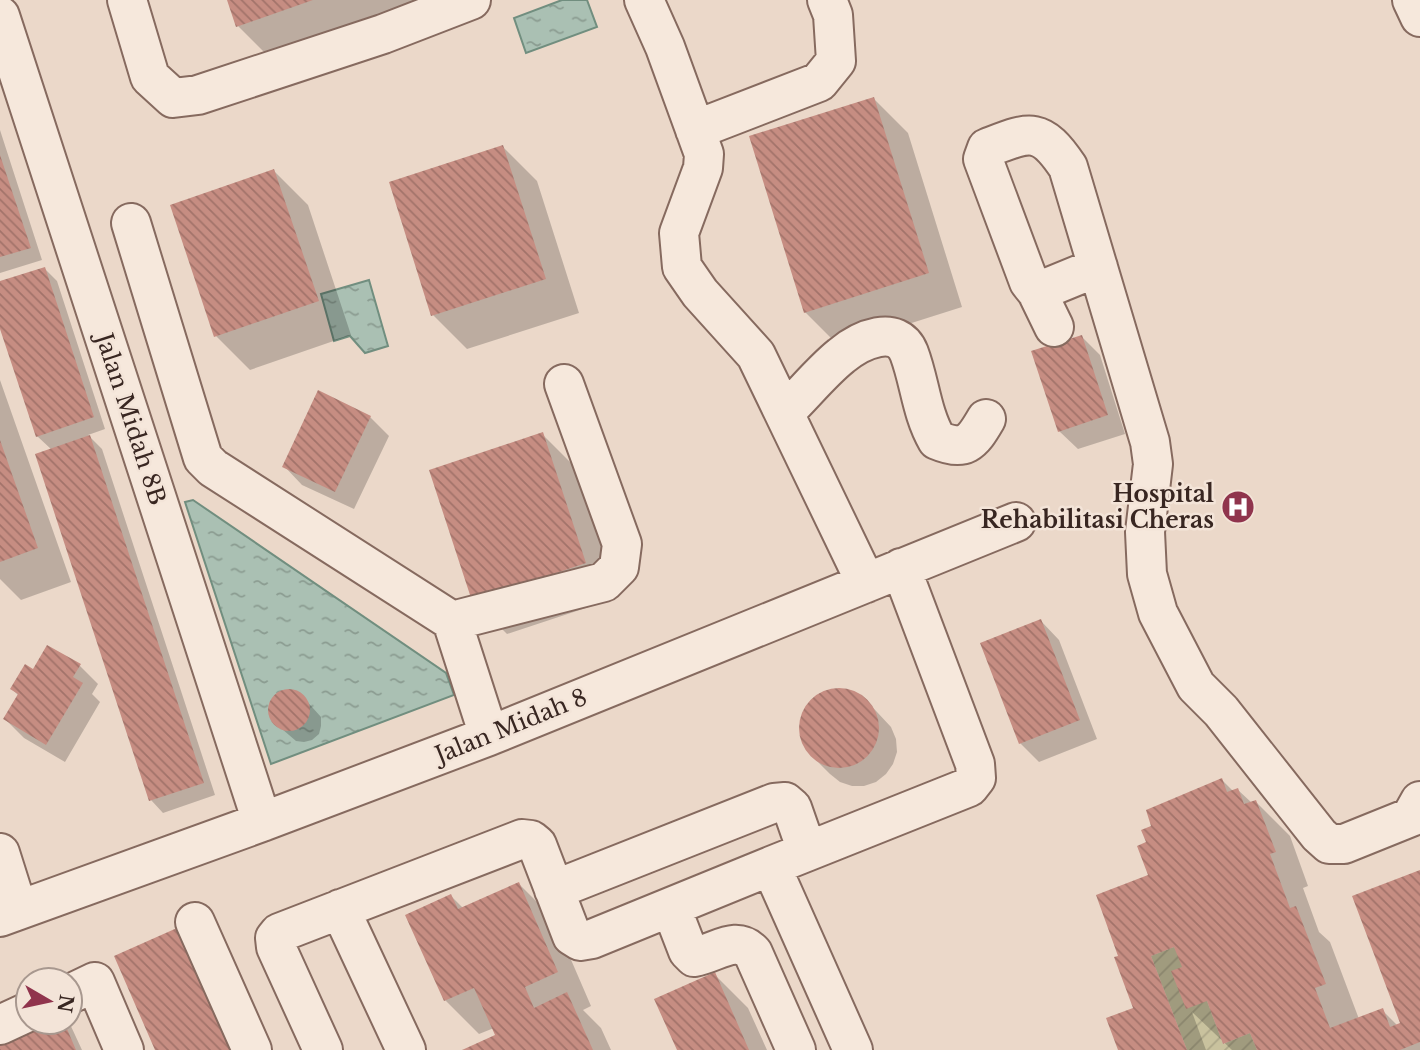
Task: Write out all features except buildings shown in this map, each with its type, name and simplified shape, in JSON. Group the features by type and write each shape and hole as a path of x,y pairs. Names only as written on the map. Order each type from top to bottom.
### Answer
{"street":[{"path":"127,0 149,76 173,98 198,95 251,78 383,34 471,0"},
{"path":"644,0 665,47 704,154 703,168 679,233 682,267 700,293 756,355 866,583"},
{"path":"695,130 819,82 836,61 833,15 827,0"},
{"path":"1412,0 1420,17"},
{"name":"Jalan Midah 8B","path":"0,16 262,822"},
{"path":"1054,327 1037,292 1029,282 983,159 988,148 1023,135 1042,138 1068,167 1150,442 1153,464 1145,532 1147,574 1158,612 1196,687 1221,710 1319,835 1329,844 1344,844 1411,817 1420,801"},
{"path":"131,223 203,458 213,468 452,621 489,736"},
{"path":"1037,292 1098,267"},
{"path":"784,413 842,355 878,336 891,336 903,342 909,354 924,412 937,440 961,446 974,440 986,419"},
{"path":"452,621 604,582 619,567 622,544 564,384"},
{"name":"Jalan Midah 8","path":"9,913 262,822 489,736 1016,522"},
{"path":"323,1050 276,947 275,938 279,933 522,839 531,840 537,845 572,936 580,941 592,939 969,788 976,778 975,764 901,568"},
{"path":"554,890 774,803 785,802 792,807 807,851"},
{"path":"0,853 9,913"},
{"path":"771,866 853,1050"},
{"path":"671,908 688,951 694,957 736,943 746,945 796,1050"},
{"path":"340,909 406,1050"},
{"path":"195,922 252,1050"},
{"path":"84,991 124,1050"}],"shaded area":[{"path":"1174,947 1207,1001 1223,1044 1250,1033 1257,1050 1187,1050 1151,956"}],"water":[{"path":"562,0 587,0 597,27 526,53 514,18"},
{"path":"369,280 388,346 365,353 350,336 334,341 321,294"},
{"path":"193,500 446,673 454,695 271,764 185,502"}],"place":[{"name":"Hospital Rehabilitasi Cheras","path":"1238,507"}]}
